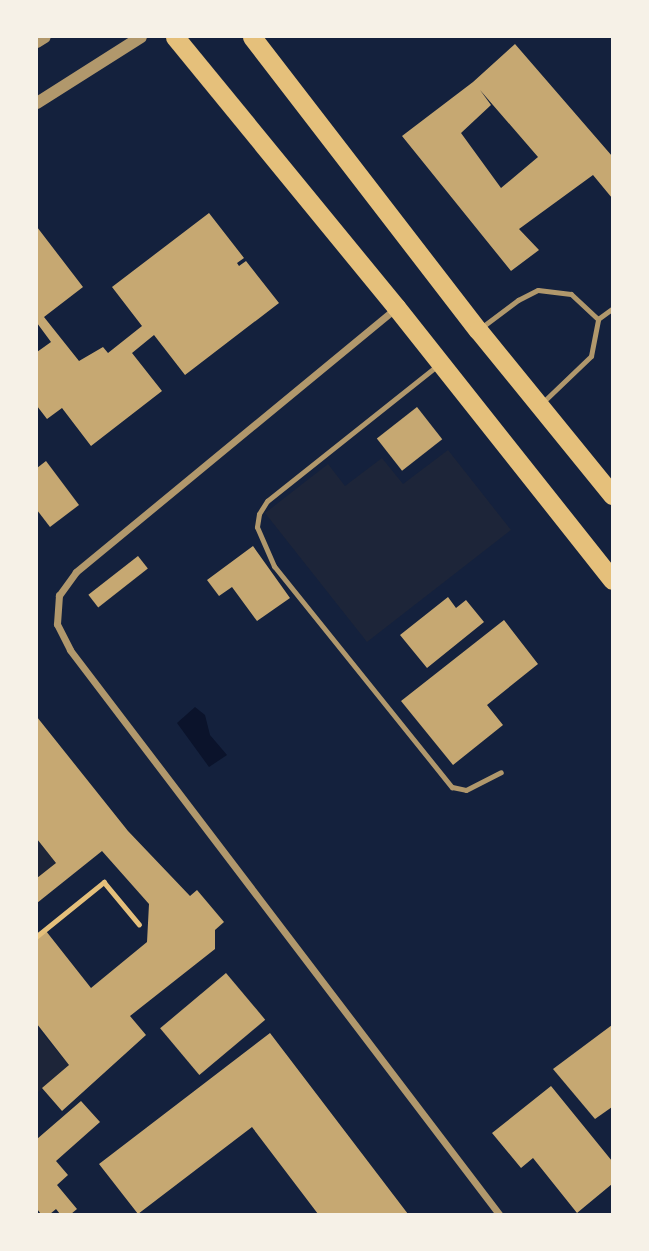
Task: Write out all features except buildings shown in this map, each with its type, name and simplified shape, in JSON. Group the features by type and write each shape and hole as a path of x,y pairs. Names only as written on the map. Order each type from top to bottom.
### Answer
{"highway":[{"path":"175,37 396,307 612,580"},
{"path":"252,37 478,330 612,495"}],"street":[{"path":"37,42 45,37"},
{"path":"37,103 141,37"},
{"path":"396,307 76,572 59,595 57,624 70,650 499,1214"}],"lane":[{"path":"478,330 517,300 538,290 571,294 598,319"},
{"path":"539,406 591,356 598,319 612,309"},
{"path":"440,363 267,501 259,514 257,527 274,566 452,787 466,790 501,772"}],"path":[{"path":"37,936 104,882 139,924"}],"shaded area":[{"path":"448,450 511,530 367,642 265,513 328,464 345,486 382,458 403,484"},
{"path":"195,707 205,715 210,735 227,755 209,767 177,723"},
{"path":"37,839 56,863 37,878"},
{"path":"37,1027 69,1065 37,1093"}]}
